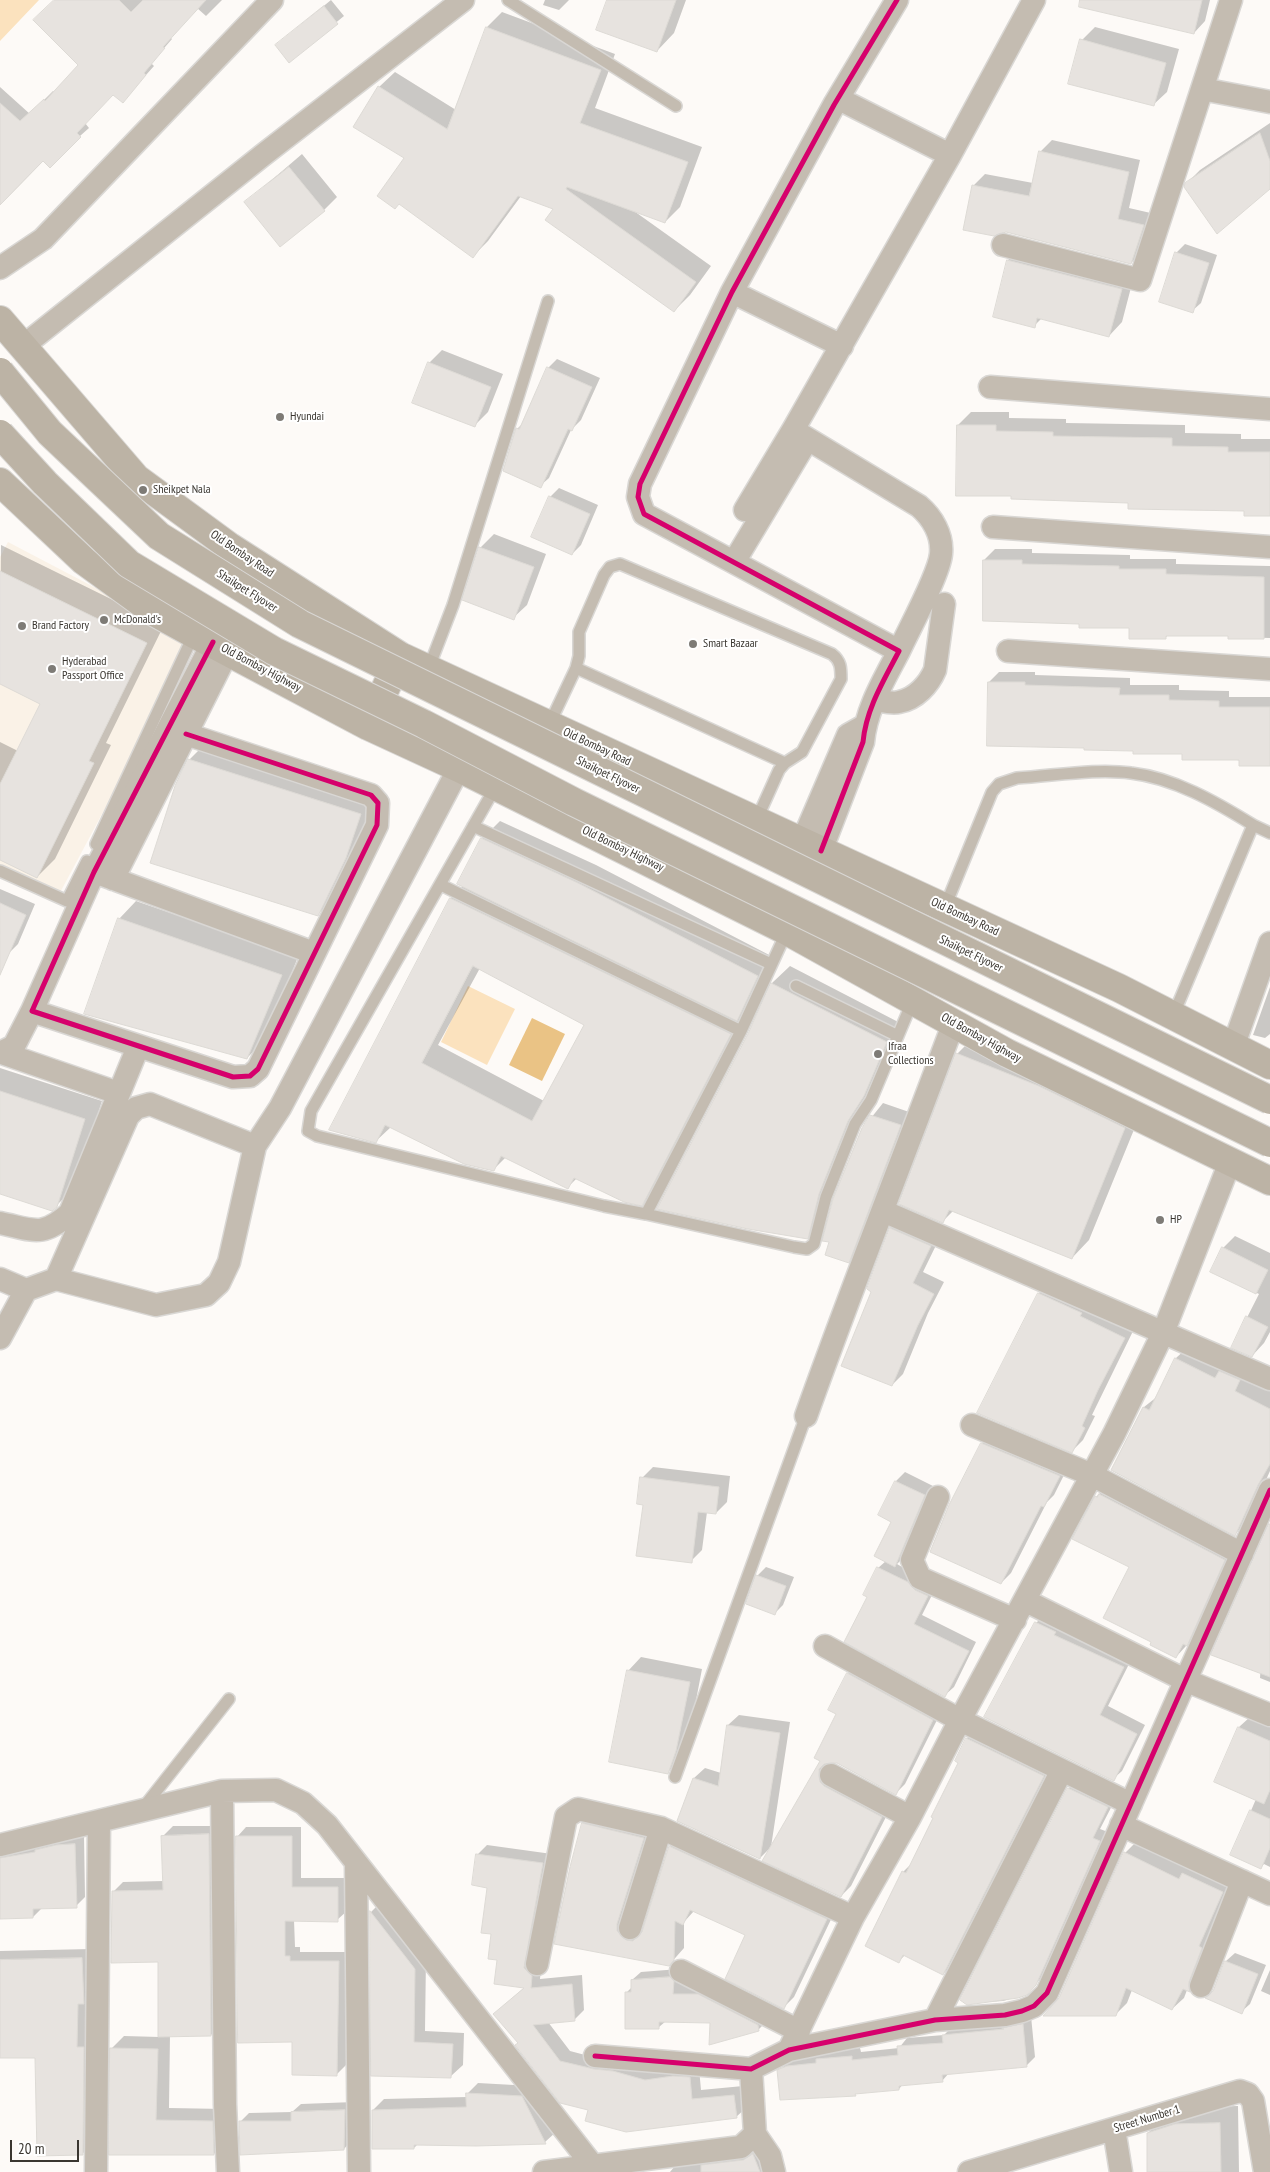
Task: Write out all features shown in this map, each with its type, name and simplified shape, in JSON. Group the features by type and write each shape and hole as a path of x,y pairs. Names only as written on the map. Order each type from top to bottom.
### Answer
{"main road":[{"name":"Old Bombay Road","path":"0,320 136,478 230,547 400,656 945,907 1173,1016 1270,1065"},
{"name":"Shaikpet Flyover","path":"0,372 50,433 159,536 300,624 1270,1100"},
{"path":"0,434 45,483 129,564 274,651 424,724 574,802 1270,1143"},
{"name":"Old Bombay Highway","path":"0,482 84,561 154,612 368,726 496,786 787,931 1007,1053 1270,1181"},
{"path":"368,726 400,656"}],"street":[{"path":"0,268 43,238 272,0"},
{"path":"22,347 463,0"},
{"path":"897,0 834,105 732,292 640,484 638,497 644,514 899,651"},
{"path":"734,562 800,435 842,346 950,155 1034,0"},
{"path":"1002,245 1140,280 1231,0"},
{"path":"1202,89 1270,102"},
{"path":"847,103 950,155"},
{"path":"732,292 842,346"},
{"path":"990,387 1270,409"},
{"path":"745,510 800,435"},
{"path":"800,435 927,513 935,525 940,539 941,554 937,569 864,726 848,735 811,846"},
{"path":"993,527 1270,547"},
{"path":"875,700 899,702 917,693 931,679 935,670 944,604"},
{"path":"1,1053 14,1046 104,876 186,734 211,642"},
{"path":"104,876 211,642"},
{"path":"1008,651 1270,669"},
{"path":"32,1011 233,1077 250,1076 258,1069 377,825 378,803 372,795 186,734"},
{"path":"0,1280 26,1290 56,1279 156,1305 206,1295 220,1283 229,1262 254,1146 280,1108 459,768"},
{"path":"104,876 314,953"},
{"path":"1233,1047 1270,943"},
{"path":"806,1416 854,1282 883,1211 954,1022"},
{"path":"0,1223 38,1231 55,1226 70,1213 138,1047"},
{"path":"1,1053 118,1093"},
{"path":"56,1279 128,1116 136,1108 150,1104 254,1146"},
{"path":"794,2040 853,1917 910,1817 960,1720 1026,1601 1163,1333 1230,1162"},
{"path":"883,1211 1270,1379"},
{"path":"0,1338 26,1290"},
{"path":"972,1424 1092,1475 1242,1554"},
{"path":"938,1497 912,1560 920,1578 1015,1620"},
{"path":"595,2056 751,2069 794,2040 935,2020 1006,2015 1022,2012 1034,2006 1047,1993 1242,1554 1268,1501"},
{"path":"1026,1601 1187,1681 1270,1715"},
{"path":"825,1646 960,1720 1061,1772 1131,1804"},
{"path":"935,2020 1061,1772"},
{"path":"831,1776 910,1817"},
{"path":"0,1845 222,1792 276,1790 303,1803 327,1825 593,2166"},
{"path":"222,1792 225,2104 228,2172"},
{"path":"537,1964 564,1824 570,1812 578,1809 660,1828 853,1917"},
{"path":"96,2172 99,1822"},
{"path":"1121,1825 1270,1894"},
{"path":"630,1928 660,1828"},
{"path":"356,1862 359,2172"},
{"path":"1201,1986 1242,1880"},
{"path":"681,1971 794,2040"},
{"path":"751,2069 755,2134 770,2156 774,2172"},
{"name":"Street Number 1","path":"969,2172 1240,2091 1248,2094 1252,2101 1265,2172"},
{"path":"1114,2130 1121,2172"},
{"path":"544,2172 741,2147 755,2134"}],"lane":[{"path":"508,0 676,106"},
{"path":"428,670 453,605 548,301"},
{"path":"549,725 576,668 579,656 579,632 604,575 610,567 620,564 832,654 838,659 841,679 802,752 785,763 779,770 756,821"},
{"path":"0,871 67,901 102,832 211,642"},
{"path":"576,668 785,763"},
{"path":"945,907 992,792 1004,781 1017,778 1130,772 1159,778 1223,806 1253,825 1270,833"},
{"path":"496,786 311,1111 308,1131 327,1139 604,1206 807,1249 814,1244 826,1197 855,1124 871,1100 913,1000"},
{"path":"1173,1016 1253,825"},
{"path":"473,826 771,964"},
{"path":"441,885 741,1031"},
{"path":"646,1214 741,1031 787,931"},
{"path":"796,986 898,1036"},
{"path":"675,1777 806,1416"},
{"path":"141,1811 229,1699"}],"shaded area":[{"path":"0,0 39,0 0,41"},
{"path":"8,542 195,640 55,902 0,873 0,557"},
{"path":"468,986 515,1009 487,1065 441,1042"},
{"path":"532,1018 565,1034 542,1081 509,1065"}],"building":[{"path":"54,0 119,0 131,12 143,0 206,0 163,47 165,48 144,73 146,75 123,103 113,95 77,133 81,137 50,168 43,161 0,205 0,103 20,121 44,99 45,101 78,65 33,20"},
{"path":"607,0 676,0 657,52 596,30"},
{"path":"1080,0 1202,0 1194,34 1079,7"},
{"path":"324,6 338,24 289,63 275,45"},
{"path":"486,27 601,70 580,123 688,162 665,223 567,187 566,189 696,282 674,312 545,220 553,209 518,196 473,258 399,204 395,209 377,196 404,158 353,127 378,86 447,129"},
{"path":"1080,39 1166,63 1154,106 1068,84"},
{"path":"1260,133 1270,161 1270,189 1217,234 1184,187 1185,183"},
{"path":"1039,151 1129,172 1118,219 1144,225 1131,264 1006,232 994,236 963,230 972,185 1029,196"},
{"path":"289,167 325,211 280,247 244,202"},
{"path":"1175,252 1209,263 1193,313 1159,302"},
{"path":"1007,260 1122,289 1109,337 1037,318 1035,328 993,317"},
{"path":"428,362 491,387 475,427 412,403"},
{"path":"547,367 592,387 572,431 568,429 541,488 503,471 516,428 519,429"},
{"path":"957,425 996,425 996,431 1053,432 1053,436 1172,438 1172,446 1228,447 1228,452 1270,452 1270,516 1244,516 1244,511 1128,509 1128,503 1011,499 1011,496 956,496"},
{"path":"549,496 590,514 572,555 531,537"},
{"path":"479,547 534,567 514,620 462,600"},
{"path":"983,560 1022,560 1022,564 1119,566 1119,569 1166,569 1166,574 1264,577 1264,639 1228,639 1228,636 1166,636 1166,639 1129,639 1129,628 1079,628 1079,624 983,621"},
{"path":"0,571 147,643 89,761 94,763 37,878 0,860 0,784 40,704 0,684"},
{"path":"988,682 1025,682 1025,685 1120,688 1119,695 1169,695 1169,700 1219,701 1219,707 1270,707 1270,766 1239,766 1239,760 1182,760 1182,754 1133,754 1133,751 1084,750 1084,748 987,746"},
{"path":"188,759 361,814 346,858 318,916 150,863 175,786"},
{"path":"481,838 578,883 758,976 737,1021 457,884"},
{"path":"450,898 731,1034 642,1206 624,1202 574,1178 568,1189 501,1156 494,1171 464,1164 385,1125 376,1143 329,1130","holes":["473,966 584,1025 532,1121 422,1063"]},
{"path":"0,903 26,915 0,975"},
{"path":"118,918 282,975 247,1059 84,1014"},
{"path":"771,983 887,1042 864,1096 848,1121 819,1194 808,1239 748,1229 657,1209 748,1034"},
{"path":"956,1053 1039,1086 1125,1128 1072,1259 949,1210 943,1223 899,1204"},
{"path":"0,1091 85,1119 57,1207 52,1211 0,1194"},
{"path":"870,1115 901,1125 849,1263 825,1255 829,1242 822,1241 833,1199 862,1128"},
{"path":"890,1228 931,1246 913,1283 934,1294 918,1325 892,1386 841,1366 871,1292 867,1289"},
{"path":"1222,1247 1268,1270 1256,1294 1210,1272"},
{"path":"1038,1293 1082,1313 1080,1316 1125,1338 1098,1390 1082,1426 1085,1428 1072,1453 977,1413"},
{"path":"1246,1316 1268,1327 1252,1357 1231,1348"},
{"path":"1175,1358 1215,1378 1219,1371 1240,1380 1235,1391 1270,1409 1270,1464 1258,1485 1235,1536 1111,1470 1143,1407 1149,1410"},
{"path":"981,1443 1060,1476 1044,1507 1041,1506 1001,1584 930,1552 949,1505"},
{"path":"640,1477 719,1487 716,1514 698,1512 692,1563 636,1556 643,1505 637,1504"},
{"path":"895,1481 925,1495 895,1567 874,1556 891,1522 878,1515"},
{"path":"1099,1494 1225,1560 1187,1646 1183,1644 1176,1658 1150,1645 1151,1642 1103,1618 1129,1567 1072,1539 1095,1496 1097,1497"},
{"path":"1270,1524 1270,1677 1211,1655"},
{"path":"877,1567 908,1582 915,1590 928,1596 914,1624 969,1651 945,1697 844,1642 867,1597 863,1595"},
{"path":"756,1575 786,1586 775,1615 746,1604"},
{"path":"1035,1622 1056,1632 1054,1635 1124,1667 1100,1715 1137,1734 1114,1781 984,1717"},
{"path":"627,1670 690,1682 676,1751 668,1774 609,1762"},
{"path":"847,1673 933,1720 896,1795 837,1763 824,1764 819,1769 820,1782 824,1786 882,1817 841,1897 762,1861 820,1761 814,1758 836,1714 828,1710"},
{"path":"727,1725 780,1733 760,1859 677,1821 693,1778 718,1786"},
{"path":"1238,1727 1270,1741 1270,1790 1264,1804 1214,1782"},
{"path":"966,1738 1044,1776 943,1975 903,1955 899,1963 865,1946 902,1871 906,1873 933,1818 931,1817 958,1763 955,1761"},
{"path":"1068,1788 1108,1807 1093,1838 1100,1841 1036,1985 1027,1995 1018,1998 967,2005 960,2000"},
{"path":"1250,1810 1270,1819 1270,1848 1261,1869 1230,1855"},
{"path":"582,1823 644,1838 617,1924 617,1931 626,1940 633,1941 642,1932 669,1846 827,1919 784,2009 725,1979 745,1935 690,1910 683,1925 675,1921 674,1960 669,1966 554,1944 570,1867"},
{"path":"209,1834 211,2036 158,2037 158,1962 111,1963 112,1891 163,1890 161,1836"},
{"path":"236,1836 292,1836 292,1887 338,1887 338,1922 285,1921 285,1956 290,1956 290,1961 339,1961 337,2076 292,2075 292,2042 238,2043"},
{"path":"75,1844 77,1908 33,1909 33,1918 0,1919 0,1858 35,1852 35,1850 56,1845"},
{"path":"1124,1852 1179,1879 1182,1873 1223,1892 1199,1946 1202,1948 1189,1982 1190,1992 1183,1989 1172,2010 1126,1988 1116,2016 1043,2016 1059,1998"},
{"path":"476,1854 543,1863 524,1968 532,1976 531,1988 572,1984 575,2021 533,2025 560,2061 594,2069 613,2071 645,2080 673,2076 690,2077 692,2099 734,2095 737,2118 626,2132 585,2121 588,2110 560,2103 515,2045 518,2043 493,2014 524,1988 494,1984 497,1960 488,1959 491,1934 481,1933 487,1888 472,1885"},
{"path":"370,1911 415,1969 414,2042 453,2044 451,2078 371,2076"},
{"path":"82,1958 84,2004 78,2004 77,2047 84,2047 83,2155 37,2156 35,2058 0,2058 0,1960"},
{"path":"1225,1961 1258,1974 1242,2014 1205,1998 1213,1991"},
{"path":"670,1977 674,1981 673,1994 698,1994 758,2025 759,2031 709,2045 710,2023 659,2022 659,2029 625,2029 625,1992 631,1992 631,1980"},
{"path":"1023,2024 1027,2067 942,2075 943,2082 899,2086 899,2090 855,2094 856,2096 780,2100 777,2070 787,2066 816,2063 816,2059 852,2056 852,2060 898,2055 897,2046 943,2043 942,2035 1004,2029 1002,2028"},
{"path":"110,2048 158,2049 156,2120 213,2121 214,2155 109,2155"},
{"path":"466,2093 522,2096 546,2144 414,2145 414,2149 372,2149 372,2110 466,2107"},
{"path":"345,2110 344,2150 240,2155 239,2121 291,2121 291,2112"},
{"path":"1220,2123 1221,2172 1147,2172 1147,2133 1175,2124"},
{"path":"753,2154 760,2172 701,2172 701,2165 743,2160"}],"cycle path":[{"path":"821,851 863,742 872,706 899,651 644,514 638,497 640,484 732,292 834,105 897,0"},
{"path":"186,734 371,795 378,803 377,825 258,1069 250,1076 233,1077 32,1011 94,872 213,642"},
{"path":"595,2056 751,2069 789,2050 935,2020 1005,2015 1034,2006 1047,1993 1270,1490"}],"place":[{"name":"Hyundai","path":"280,417"},
{"name":"Sheikpet Nala","path":"143,490"},
{"name":"McDonald's","path":"104,620"},
{"name":"Brand Factory","path":"22,626"},
{"name":"Smart Bazaar","path":"693,644"},
{"name":"Hyderabad Passport Office","path":"52,669"},
{"name":"Ifraa Collections","path":"878,1054"},
{"name":"HP","path":"1160,1220"}]}
